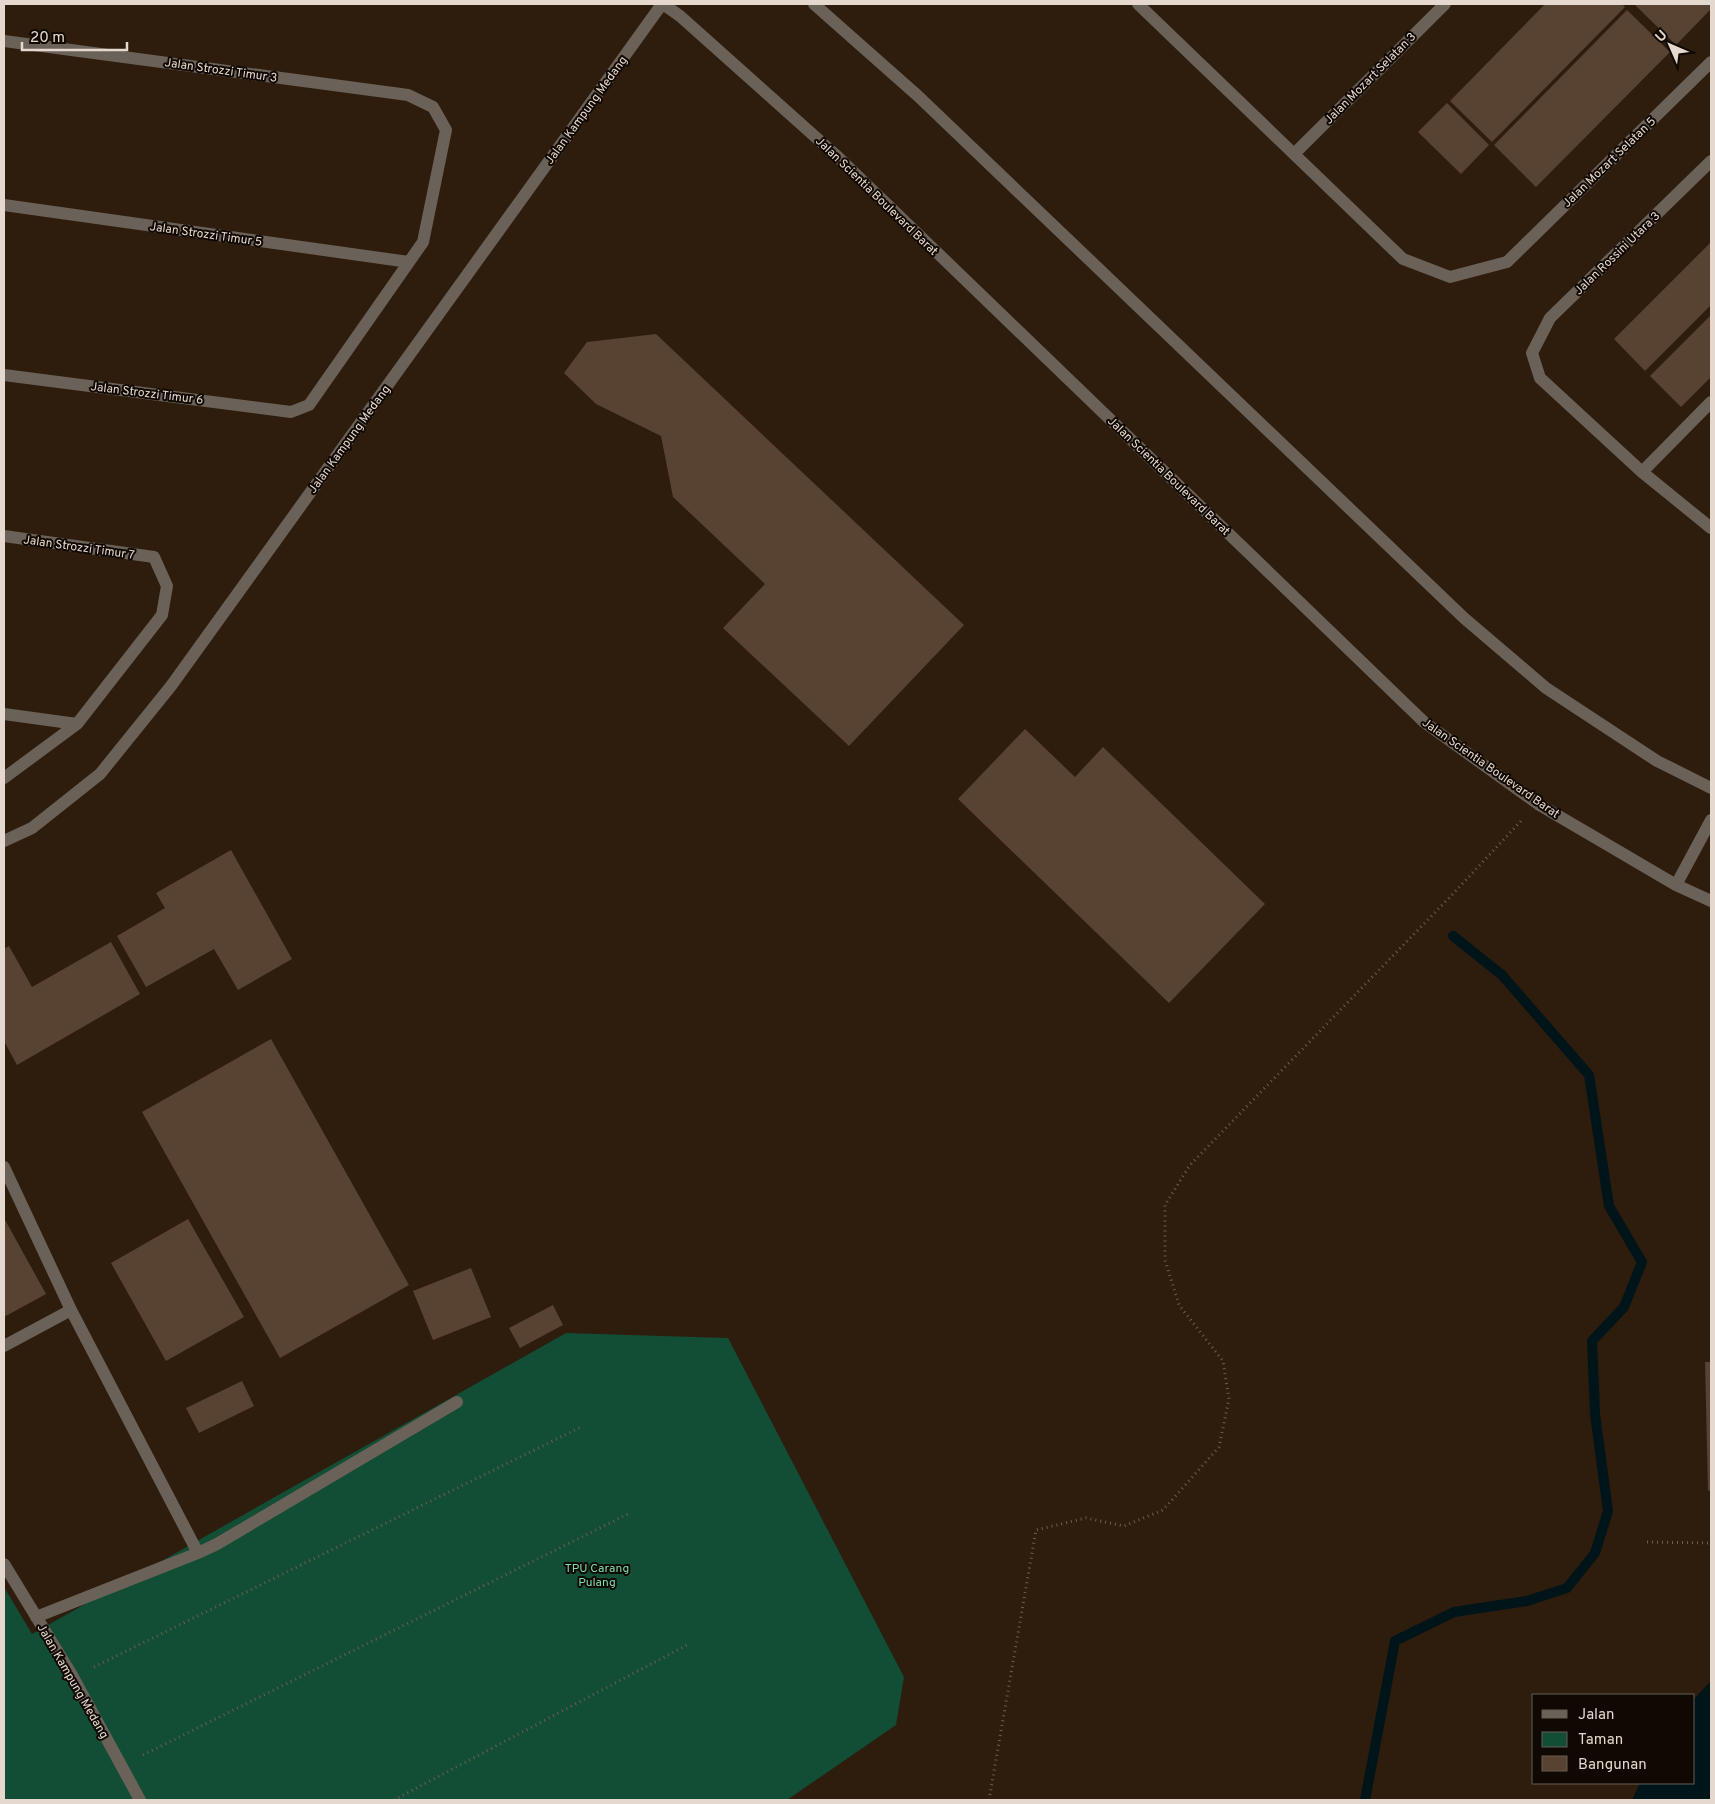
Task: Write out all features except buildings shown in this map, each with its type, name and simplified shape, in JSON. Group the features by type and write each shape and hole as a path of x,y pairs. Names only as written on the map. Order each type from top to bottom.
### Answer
{"street":[{"name":"Jalan Scientia Boulevard Barat","path":"662,4 680,16 839,158 1424,722 1538,804 1676,885 1711,901"},
{"name":"Jalan Kampung Medang","path":"4,841 32,828 100,774 171,686 662,4"},
{"path":"814,4 918,96 1464,618 1546,688 1658,761 1711,788"},
{"path":"1138,4 1294,153"},
{"name":"Jalan Mozart Selatan 3","path":"1294,153 1445,4"},
{"name":"Jalan Strozzi Timur 3","path":"4,41 408,95 433,107 446,130 423,242 309,405 291,412"},
{"name":"Jalan Mozart Selatan 5","path":"1294,153 1403,259 1450,278 1507,262 1711,62"},
{"name":"Jalan Rossini Utara 3","path":"1642,472 1540,378 1532,353 1550,318 1711,161"},
{"name":"Jalan Strozzi Timur 5","path":"4,205 409,262"},
{"name":"Jalan Strozzi Timur 6","path":"4,375 291,412"},
{"path":"1711,402 1642,472 1711,528"},
{"name":"Jalan Strozzi Timur 7","path":"4,536 154,557 167,586 162,615 77,724"},
{"path":"4,714 77,724"},
{"path":"4,778 77,724"},
{"path":"1676,885 1711,820"},
{"path":"4,1167 71,1310 198,1553"},
{"path":"4,1346 71,1310"},
{"path":"36,1617 198,1553 258,1521 457,1402"},
{"name":"Jalan Kampung Medang","path":"4,1564 73,1677 140,1800"}],"path":[{"path":"989,1800 1036,1530 1086,1518 1124,1526 1163,1510 1219,1447 1229,1399 1223,1361 1179,1305 1165,1260 1165,1205 1190,1165 1538,804"},
{"path":"73,1677 581,1427"},
{"path":"120,1766 630,1513"},
{"path":"1647,1542 1711,1543"},
{"path":"394,1800 687,1645"}],"green space":[{"name":"TPU Carang Pulang","path":"566,1333 728,1338 904,1677 896,1725 787,1800 4,1800 4,1587 32,1634"}],"shaded area":[{"path":"1711,1681 1711,1800 1632,1800 1640,1784 1695,1784 1695,1698"}],"waterway":[{"path":"1365,1800 1395,1641 1454,1612 1527,1601 1567,1588 1595,1553 1608,1511 1595,1414 1592,1341 1624,1307 1642,1262 1609,1206 1589,1075 1502,975 1453,936"}]}
